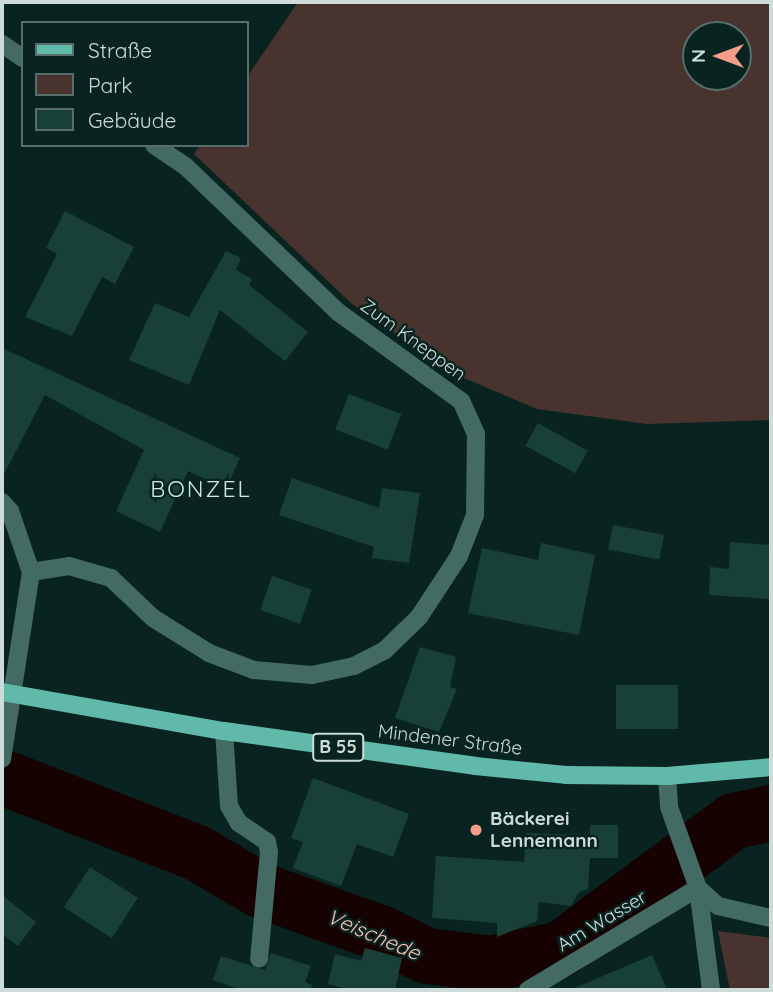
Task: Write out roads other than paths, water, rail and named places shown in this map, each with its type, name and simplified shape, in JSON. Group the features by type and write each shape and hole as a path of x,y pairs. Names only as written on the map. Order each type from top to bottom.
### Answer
{"main road":[{"name":"Mindener Straße","path":"7,692 225,731 475,766 566,775 667,776 771,767"}],"street":[{"path":"2,44 21,57"},
{"name":"Zum Kneppen","path":"31,572 69,566 111,578 153,618 209,653 254,670 312,675 354,666 384,650 419,617 458,556 475,515 476,433 461,401 338,312 185,166 157,147"},
{"path":"2,502 10,511 31,572 7,692 2,759"},
{"path":"225,731 229,806 234,818 267,842 269,866 259,959"},
{"path":"667,776 675,827 694,881 711,990"},
{"path":"694,881 718,906 771,918"},
{"name":"Am Wasser","path":"528,990 694,881"}],"waterway":[{"name":"Veischede","path":"2,777 197,853 260,890 380,933 427,956 490,964 561,949 734,821 771,813"}],"place":[{"name":"Bäckerei Lennemann","path":"476,830"}],"district":[{"name":"BONZEL","path":"201,489"}]}
